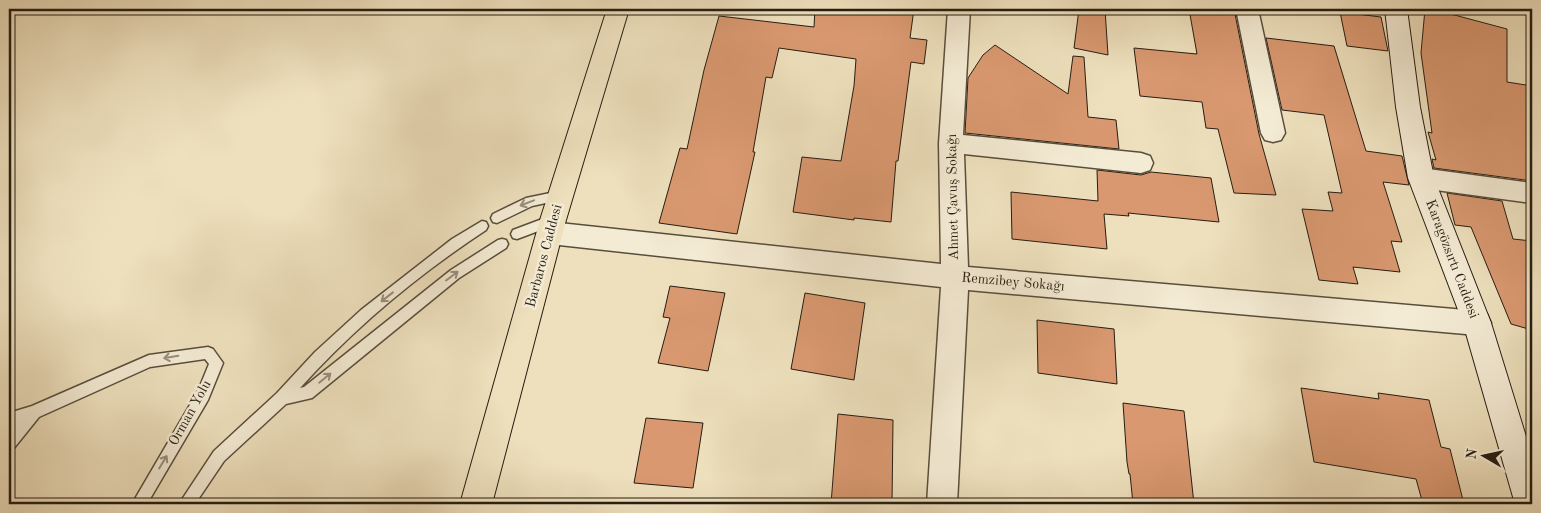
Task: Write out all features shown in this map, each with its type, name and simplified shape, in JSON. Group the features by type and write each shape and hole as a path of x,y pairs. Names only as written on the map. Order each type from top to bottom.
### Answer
{"main road":[{"name":"Barbaros Caddesi","path":"476,504 554,216 618,9"}],"street":[{"name":"Ahmet Çavuş Sokağı","path":"942,504 955,277 951,143 959,9"},
{"path":"1247,9 1273,133"},
{"name":"Karagözsırtı Caddesi","path":"1396,9 1408,107 1421,178 1477,323 1531,504"},
{"path":"951,143 1141,163"},
{"path":"1421,178 1532,193"},
{"name":"Remzibey Sokağı","path":"554,216 955,277 1477,323"}],"lane":[{"path":"497,218 530,201 554,216"},
{"path":"517,234 554,216"},
{"path":"186,504 219,456 282,398 320,356 366,314 456,243 482,226"},
{"path":"282,398 307,393 455,274 502,244"},
{"name":"Orman Yolu","path":"9,420 34,412 149,361 208,353 216,363 203,396 139,504"},
{"name":"Orman Yolu","path":"9,443 34,412"}],"building":[{"path":"815,9 914,9 910,38 927,40 924,64 911,62 898,161 896,161 891,222 854,218 854,220 793,212 802,157 841,161 854,86 856,59 779,48 772,78 766,77 753,152 755,152 737,234 659,223 680,148 687,149 704,70 719,16 814,27"},
{"path":"1079,9 1105,9 1108,55 1074,48"},
{"path":"1189,9 1234,9 1259,134 1276,195 1234,193 1218,129 1206,128 1202,102 1140,96 1134,48 1197,54"},
{"path":"1425,9 1432,9 1507,29 1507,82 1532,86 1532,181 1434,168 1432,159 1436,160 1428,132 1432,133 1421,53"},
{"path":"1340,12 1381,17 1388,51 1347,46"},
{"path":"1266,38 1334,46 1366,151 1402,156 1409,185 1383,182 1402,242 1391,241 1400,272 1353,267 1358,284 1319,280 1302,209 1333,211 1328,192 1342,193 1324,115 1282,110"},
{"path":"995,45 1068,94 1073,56 1084,57 1088,117 1116,120 1119,149 965,133 968,78 983,55"},
{"path":"1097,170 1141,175 1151,172 1211,178 1219,222 1128,213 1129,216 1104,214 1107,249 1012,239 1011,192 1098,201"},
{"path":"1447,193 1502,201 1513,239 1532,241 1532,330 1511,324 1471,227 1455,225"},
{"path":"670,286 725,293 708,371 658,363 670,318 663,317"},
{"path":"805,293 865,303 854,380 791,369"},
{"path":"1037,320 1114,329 1117,384 1038,373"},
{"path":"1301,388 1379,399 1378,393 1429,400 1441,447 1450,449 1464,504 1423,504 1416,479 1314,462"},
{"path":"1123,403 1184,411 1194,504 1133,504 1127,462"},
{"path":"838,414 893,420 892,504 831,504"},
{"path":"646,418 703,423 693,488 634,483"}]}
